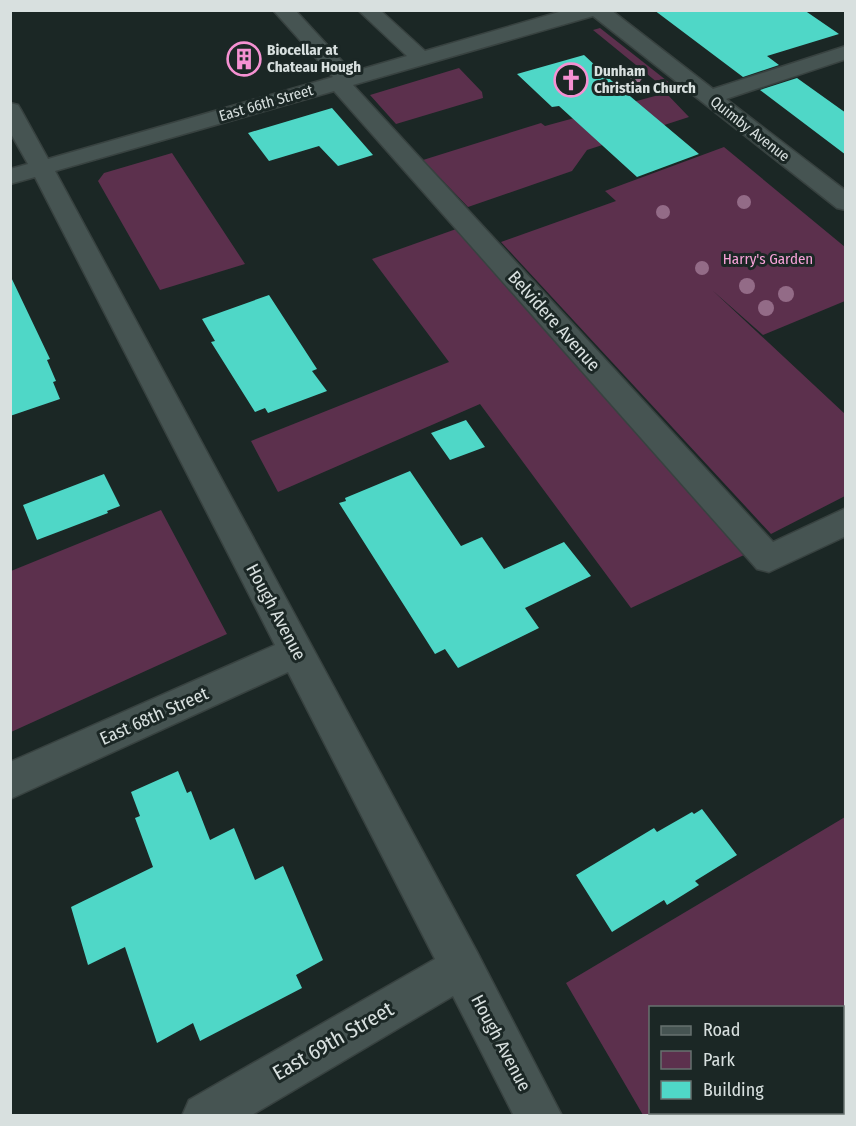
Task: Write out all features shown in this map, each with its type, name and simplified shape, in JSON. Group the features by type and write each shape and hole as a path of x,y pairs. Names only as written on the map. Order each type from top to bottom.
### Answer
{"street":[{"name":"Belvidere Avenue","path":"283,10 342,81 769,559 846,521"},
{"path":"368,10 421,58"},
{"name":"East 66th Street","path":"26,172 590,10"},
{"name":"Quimby Avenue","path":"598,10 846,203"},
{"path":"709,97 846,52"},
{"name":"Hough Avenue","path":"10,110 26,172 97,276 297,651 539,1116"},
{"name":"East 68th Street","path":"10,781 297,651"},
{"name":"East 69th Street","path":"205,1116 462,967"}],"green space":[{"path":"600,28 671,84 663,87 593,30"},
{"path":"459,68 482,92 483,98 396,124 370,95"},
{"path":"666,93 689,117 587,150 572,171 468,207 423,160 541,123 545,126"},
{"name":"Harry's Garden","path":"724,147 845,247 845,301 763,335 712,290 845,414 845,496 771,534 501,242 616,201 605,191"},
{"path":"172,153 245,264 160,290 98,181 104,173"},
{"path":"459,228 744,555 631,608 480,404 278,492 251,441 449,362 372,259"},
{"path":"161,510 227,634 11,732 11,571"},
{"path":"845,817 845,1115 643,1115 566,983"}],"building":[{"path":"654,10 804,10 839,34 767,56 779,65 743,77"},
{"path":"584,55 699,154 637,177 559,106 552,107 517,74"},
{"path":"797,78 846,113 846,155 760,90"},
{"path":"332,108 373,155 338,166 319,146 269,161 248,133"},
{"path":"10,275 50,359 47,360 56,381 53,382 60,399 10,416"},
{"path":"269,295 317,369 312,371 327,391 268,413 265,408 255,412 211,342 215,341 202,319"},
{"path":"466,420 485,447 450,460 431,433"},
{"path":"410,471 461,546 482,537 504,569 564,542 591,576 525,608 539,628 458,668 445,649 435,654 339,503 346,501 345,498"},
{"path":"104,474 120,506 107,511 108,513 37,540 23,505"},
{"path":"178,771 187,793 191,791 210,840 234,828 255,880 283,866 323,960 296,975 302,988 200,1041 193,1023 157,1043 125,947 88,965 71,907 153,867 135,818 140,816 131,792"},
{"path":"702,809 737,855 695,881 699,885 667,905 664,900 612,932 576,875 654,828 657,832 692,812 694,814"}],"place":[{"name":"Biocellar at Chateau Hough","path":"244,59"},
{"name":"Dunham Christian Church","path":"571,80"}]}
